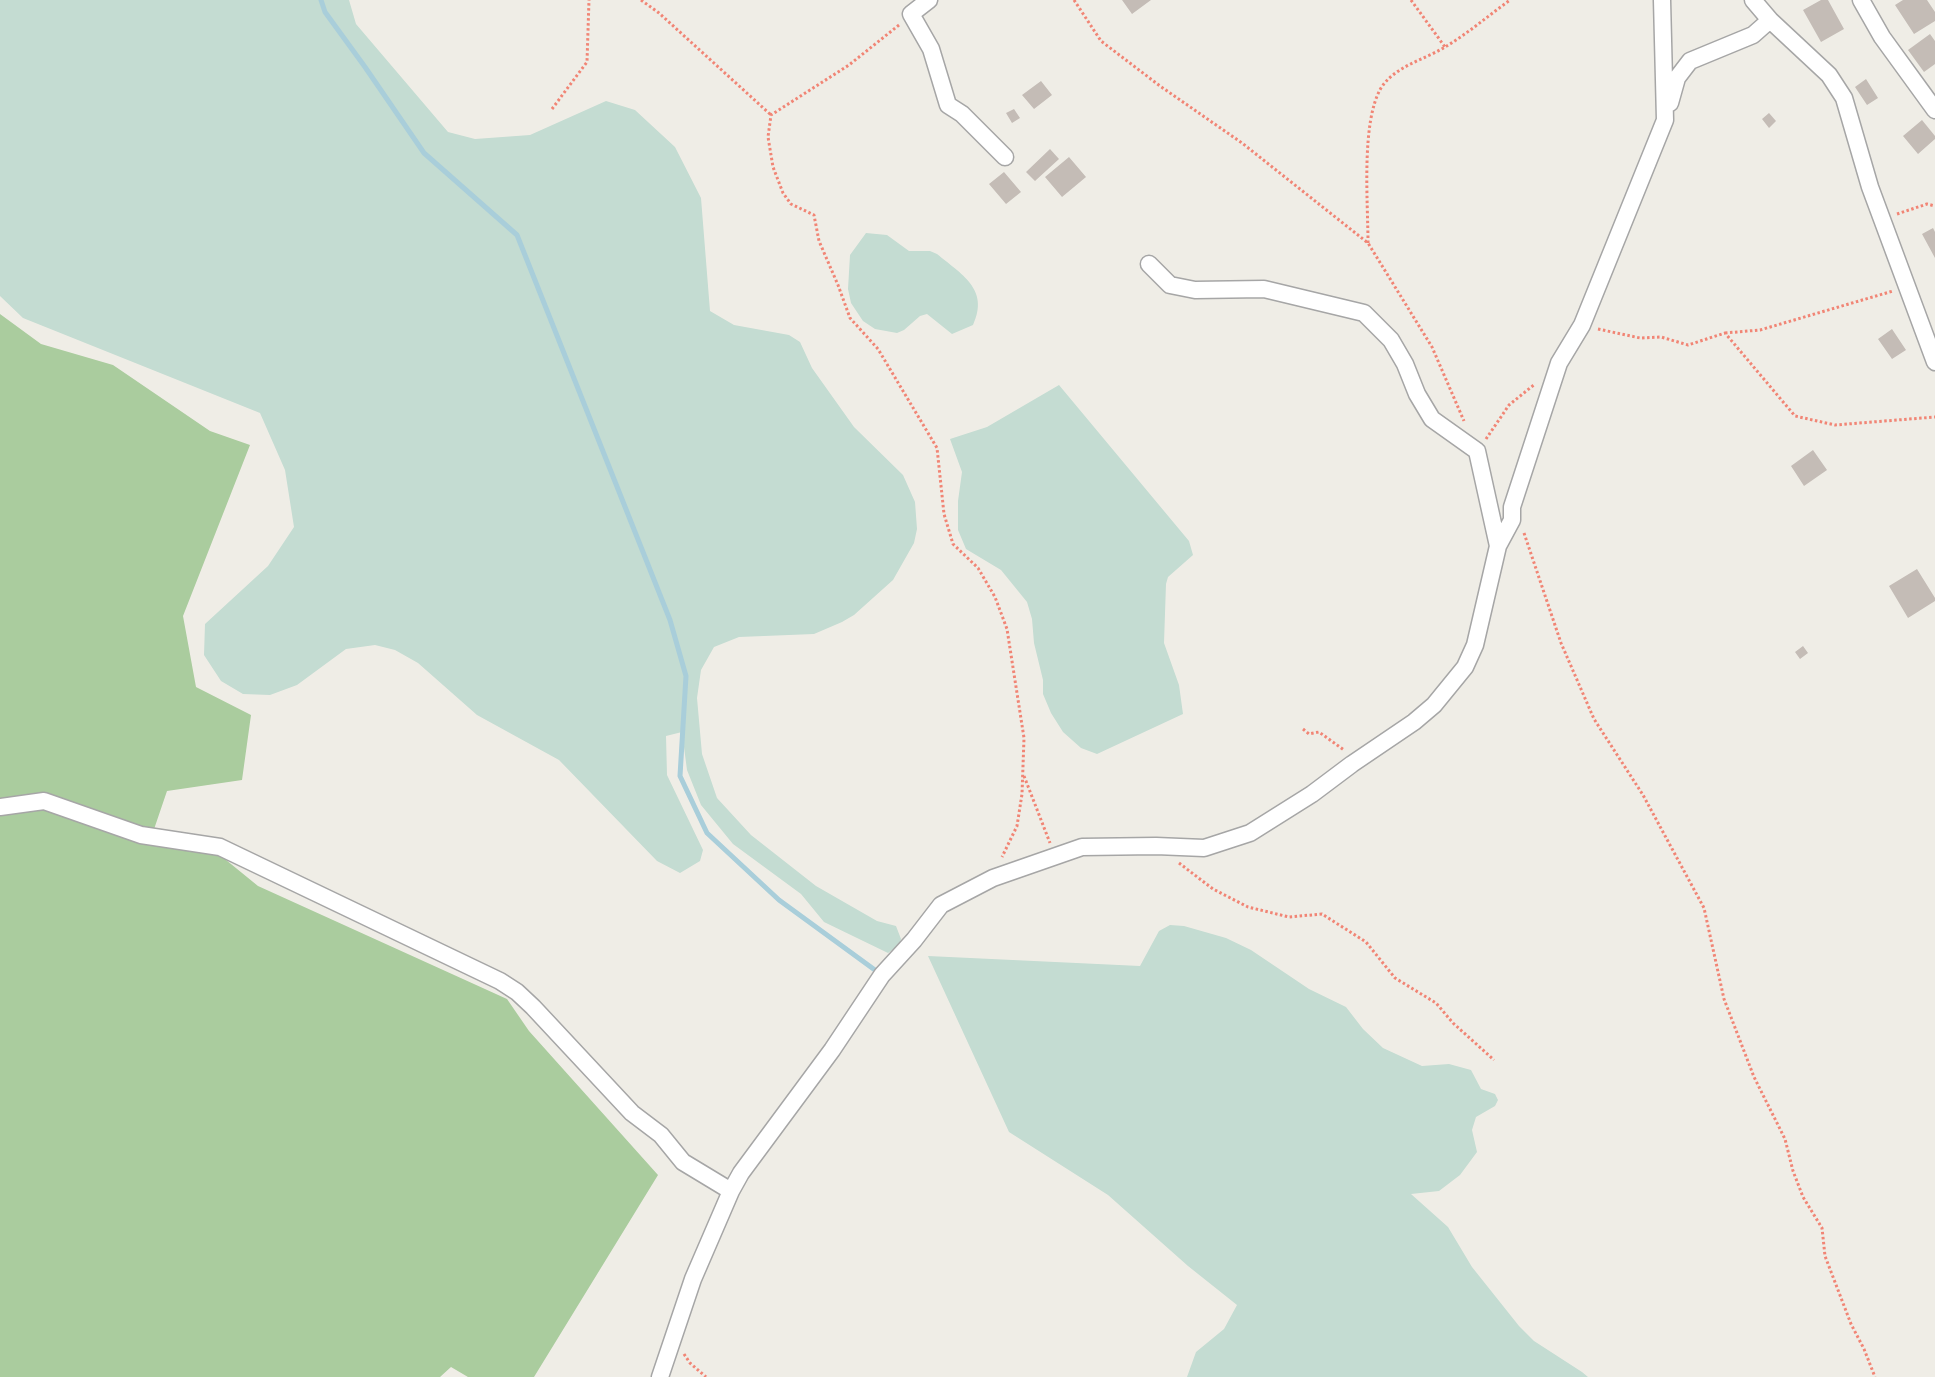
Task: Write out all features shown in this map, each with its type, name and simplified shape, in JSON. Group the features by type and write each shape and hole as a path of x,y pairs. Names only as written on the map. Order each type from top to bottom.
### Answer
{"street":[{"path":"929,0 911,14 931,49 948,105 962,114 1005,158"},
{"path":"1662,0 1665,120"},
{"path":"1753,0 1770,20 1829,75 1844,98 1870,187 1935,362"},
{"path":"1861,0 1882,36 1935,110"},
{"path":"660,1377 693,1279 730,1191 741,1173 832,1050 882,975 914,940 941,905 993,878 1082,848 1156,846 1204,848 1250,833 1312,794 1414,722 1434,705 1465,667 1475,645 1498,546 1512,520 1512,507 1560,363 1582,325 1665,120 1677,78 1690,61 1753,36 1770,20"},
{"path":"1149,264 1170,285 1195,290 1264,289 1364,313 1391,340 1405,364 1417,394 1432,419 1477,452 1498,546"},
{"path":"0,807 44,801 141,835 220,847 500,981 517,992 533,1007 632,1113 661,1135 683,1162 730,1191"}],"path":[{"path":"552,109 587,62 589,0"},
{"path":"641,0 659,13 771,115"},
{"path":"1074,0 1101,41 1160,86 1242,143 1368,243 1432,347 1466,425"},
{"path":"1411,0 1445,47"},
{"path":"1368,243 1368,149 1370,118 1382,88 1400,69 1445,47 1510,0"},
{"path":"911,14 849,65 771,115 768,137 773,167 783,193 791,204 814,214 819,240 850,318 878,349 937,448 944,514 953,544 978,568 995,597 1007,629 1024,738 1023,774 1017,826 993,878"},
{"path":"1882,218 1927,204 1935,206"},
{"path":"1582,325 1640,338 1661,336 1688,346 1724,333 1760,330 1908,286"},
{"path":"1724,333 1796,416 1835,425 1935,417"},
{"path":"1477,452 1509,405 1538,381"},
{"path":"1512,520 1522,527 1560,643 1594,719 1643,795 1704,908 1724,999 1754,1077 1785,1139 1793,1171 1803,1197 1822,1228 1825,1256 1851,1324 1864,1349 1875,1377"},
{"path":"1303,729 1309,734 1319,732 1330,739 1346,751 1352,764"},
{"path":"1023,774 1048,837 1053,858"},
{"path":"1156,846 1213,889 1248,907 1289,917 1322,914 1366,942 1395,978 1436,1003 1453,1023 1494,1060"},
{"path":"673,1336 690,1362 706,1377"}],"green space":[{"path":"0,0 349,0 356,24 448,132 475,139 530,135 606,101 635,110 675,147 701,198 710,311 734,325 789,335 800,342 812,368 854,427 903,475 915,502 917,529 914,543 893,580 854,615 842,622 814,634 739,637 714,647 701,670 697,698 702,754 717,798 751,835 816,886 877,921 896,926 901,939 899,945 888,953 824,922 801,894 733,844 701,805 687,770 682,732 666,736 667,775 703,850 700,861 680,873 657,861 559,760 477,715 418,663 395,650 375,645 346,649 297,685 270,695 243,694 221,681 204,655 205,624 268,566 294,527 285,470 260,413 23,318 0,296"},
{"path":"866,233 887,235 909,251 930,251 955,268 975,292 978,302 973,325 952,334 927,314 920,316 904,330 897,333 875,329 863,321 851,303 848,289 850,255"},
{"path":"0,314 41,344 113,365 210,431 250,445 183,616 196,687 251,715 242,780 167,791 150,841 215,851 258,886 507,999 529,1031 658,1175 534,1377 468,1377 451,1367 440,1377 0,1377"},
{"path":"1059,385 1189,541 1193,555 1168,577 1166,584 1164,643 1179,685 1183,714 1097,754 1081,748 1063,732 1051,713 1043,694 1043,680 1027,602 1001,570 966,549 958,530 958,501 962,472 950,439 987,427"},
{"path":"1170,925 1184,926 1226,938 1251,950 1309,989 1346,1007 1363,1029 1383,1048 1422,1066 1449,1064 1471,1070 1481,1089 1495,1094 1498,1100 1495,1106 1476,1117 1472,1130 1477,1152 1460,1175 1439,1191 1411,1194 1448,1227 1472,1267 1519,1326 1534,1341 1588,1377 1187,1377 1196,1352 1224,1329 1237,1305 1188,1266 1108,1195 1009,1132 928,956 1140,966 1159,931"}],"building":[{"path":"1122,0 1151,0 1132,14"},
{"path":"1821,0 1828,0 1844,29 1821,42 1803,10"},
{"path":"1903,0 1927,0 1935,12 1935,21 1914,34 1895,5"},
{"path":"1930,34 1935,41 1935,64 1924,72 1908,50"},
{"path":"1866,79 1878,98 1867,105 1855,87"},
{"path":"1041,81 1052,95 1034,109 1022,95"},
{"path":"1014,109 1020,118 1012,123 1006,113"},
{"path":"1769,113 1776,121 1769,128 1762,119"},
{"path":"1922,120 1935,136 1935,139 1918,154 1903,136"},
{"path":"1050,149 1059,159 1035,181 1026,172"},
{"path":"1069,157 1086,177 1062,197 1045,177"},
{"path":"1004,172 1021,192 1006,204 989,184"},
{"path":"1933,228 1935,232 1935,258 1922,234"},
{"path":"1892,329 1906,350 1892,359 1878,339"},
{"path":"1813,450 1827,470 1804,486 1791,466"},
{"path":"1917,569 1935,601 1908,618 1889,586"},
{"path":"1803,646 1808,653 1800,659 1795,652"}],"waterway":[{"path":"321,0 325,12 424,153 517,235 670,620 686,676 680,776 707,833 779,900 879,973"}]}
